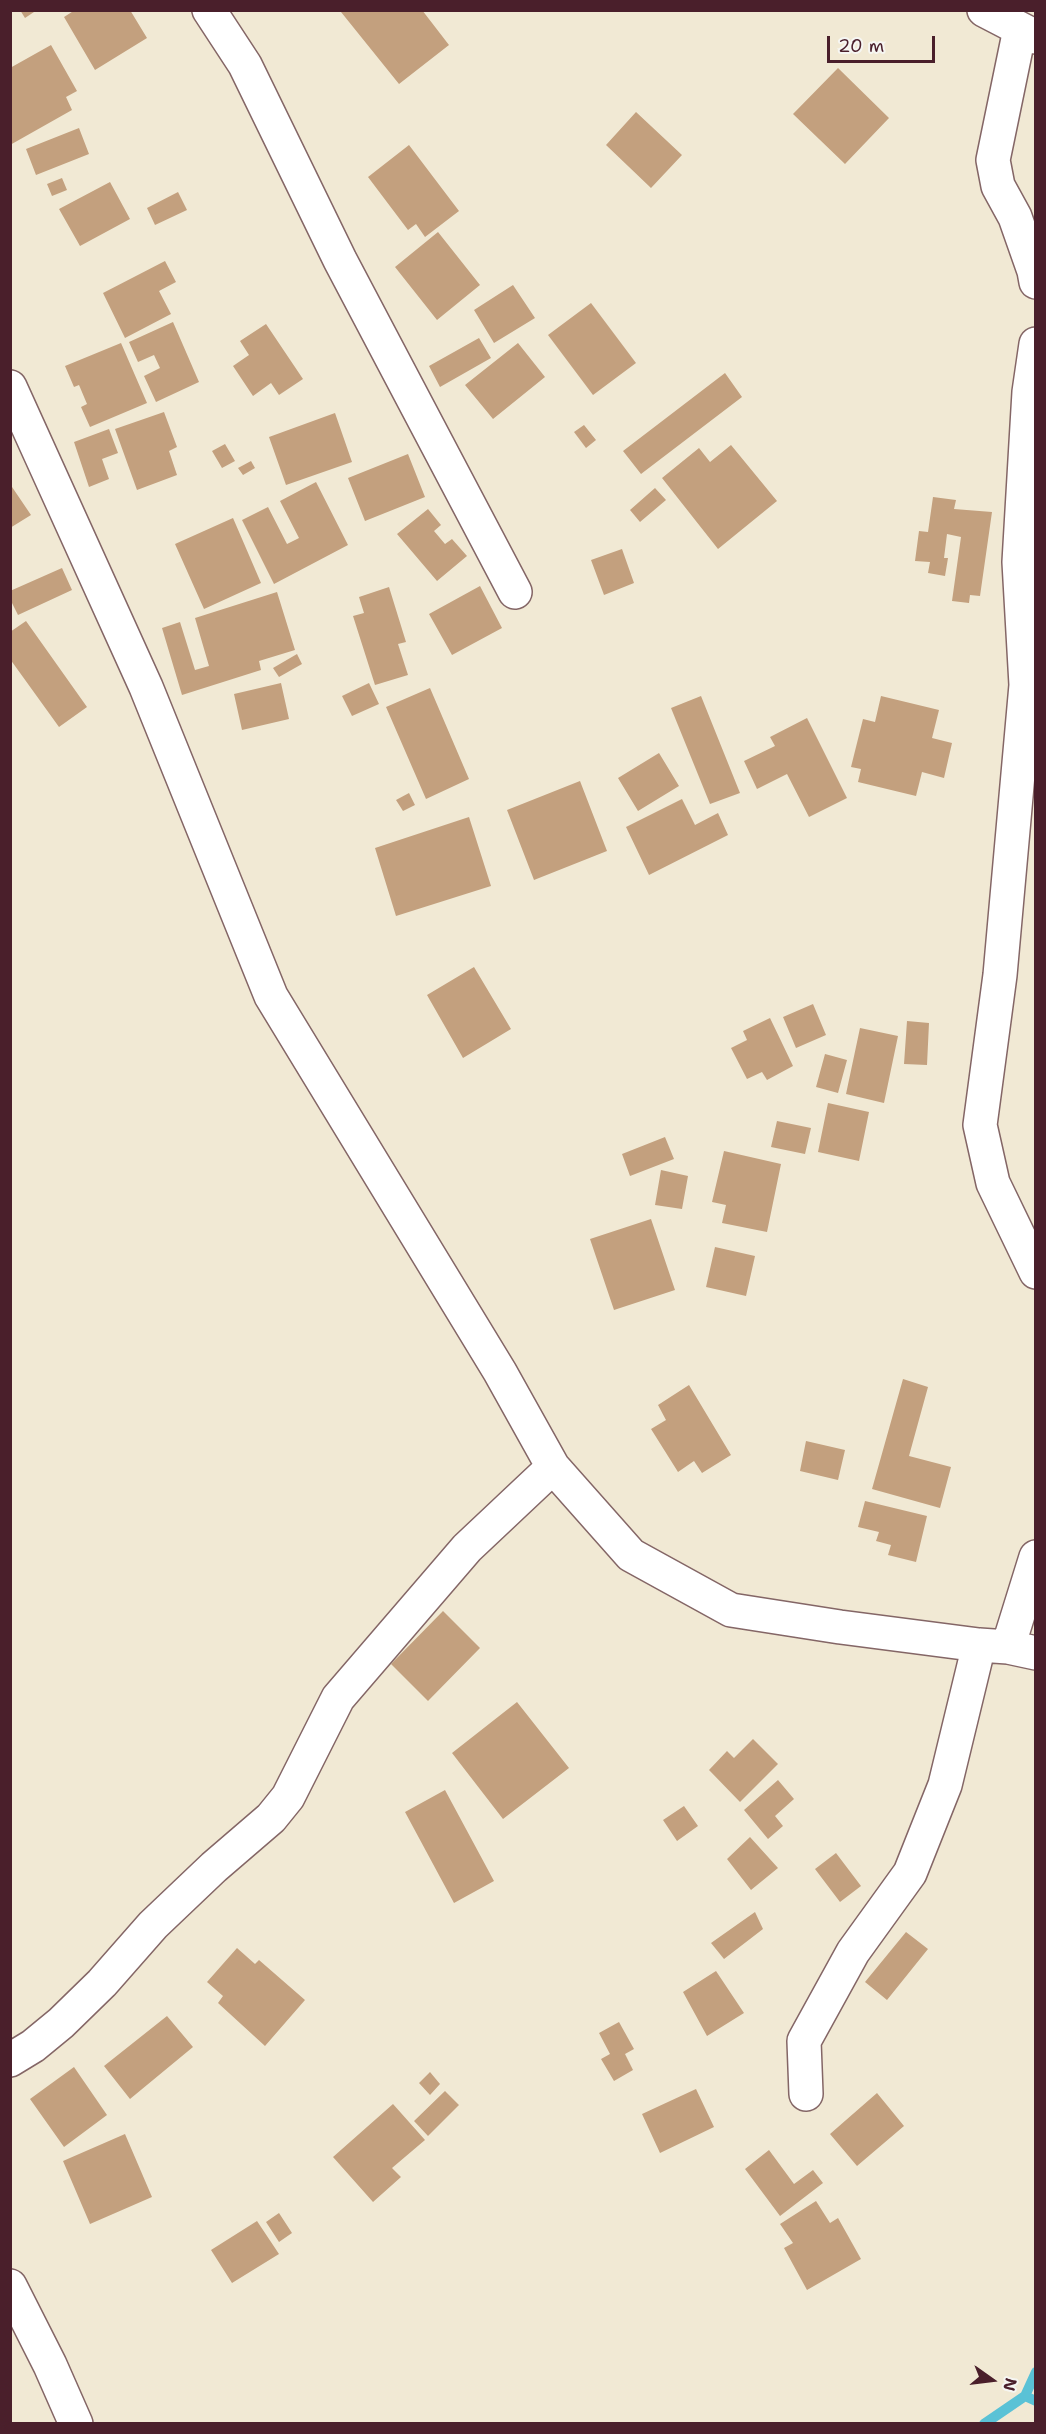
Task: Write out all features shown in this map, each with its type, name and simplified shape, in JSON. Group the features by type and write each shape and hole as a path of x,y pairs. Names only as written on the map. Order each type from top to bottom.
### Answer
{"street":[{"path":"209,10 245,65 340,260 515,592"},
{"path":"984,10 1028,33 993,160 998,186 1015,217 1034,271 1035,282"},
{"path":"1035,344 1029,392 1019,562 1026,686 1000,975 980,1125 993,1183 1035,1272"},
{"path":"10,387 146,687 271,996 500,1372 553,1467 632,1555 731,1610 1008,1649"},
{"path":"10,2060 33,2046 61,2023 102,1983 153,1925 271,1818 288,1797 338,1698 467,1548 553,1467"},
{"path":"806,2094 804,2041 853,1952 910,1873 945,1785 1008,1649 1035,1557"},
{"path":"10,2286 50,2365 76,2424"}],"building":[{"path":"20,10 37,10 25,18"},
{"path":"75,10 130,10 147,38 95,70 64,17"},
{"path":"344,10 422,10 449,45 399,84 341,12"},
{"path":"51,45 77,91 66,97 72,110 10,145 10,68"},
{"path":"838,68 889,118 845,164 793,114"},
{"path":"636,112 682,155 651,188 606,145"},
{"path":"79,128 89,154 36,175 26,149"},
{"path":"409,145 459,211 425,237 416,224 408,230 368,177"},
{"path":"62,178 67,190 52,196 47,184"},
{"path":"110,182 130,219 80,246 59,209"},
{"path":"178,192 187,210 155,225 147,208"},
{"path":"438,232 480,285 437,320 395,267"},
{"path":"165,261 176,282 159,291 171,314 125,338 103,293"},
{"path":"513,285 535,318 494,343 474,310"},
{"path":"591,303 636,363 593,395 548,335"},
{"path":"173,322 199,382 156,402 144,376 160,368 154,355 138,362 129,342"},
{"path":"266,324 303,379 279,395 271,383 253,396 233,366 249,355 240,341"},
{"path":"479,338 491,358 440,387 429,366"},
{"path":"121,343 147,403 90,427 81,407 87,404 79,385 74,387 65,366"},
{"path":"518,343 545,377 493,419 465,385"},
{"path":"725,373 742,397 641,474 623,451"},
{"path":"164,412 177,447 169,451 177,475 137,490 115,429"},
{"path":"335,413 352,462 286,485 269,437"},
{"path":"584,425 596,440 586,448 574,432"},
{"path":"109,429 118,453 102,459 109,479 89,487 74,442"},
{"path":"225,444 235,461 222,468 212,451"},
{"path":"731,445 777,501 718,549 662,478 699,448 710,462"},
{"path":"408,454 425,497 365,521 348,478"},
{"path":"251,461 255,468 243,475 238,468"},
{"path":"316,482 348,545 274,584 242,520 268,507 287,544 299,538 280,501"},
{"path":"10,484 31,515 10,528"},
{"path":"655,488 666,500 640,522 630,510"},
{"path":"933,497 956,500 954,509 992,512 980,596 970,595 969,603 952,601 961,537 947,534 944,558 948,558 945,576 928,573 930,562 915,561 919,531 928,532"},
{"path":"428,509 441,525 434,531 445,544 452,539 467,556 437,581 397,534"},
{"path":"233,518 261,583 204,609 175,544"},
{"path":"622,549 634,583 604,595 591,560"},
{"path":"62,568 72,590 18,615 10,599 10,591"},
{"path":"480,586 502,628 452,655 429,614"},
{"path":"389,587 406,642 398,644 408,675 375,685 353,616 364,613 359,597"},
{"path":"277,592 295,650 259,661 261,670 182,695 162,628 180,622 195,670 209,666 195,618"},
{"path":"26,621 87,707 59,727 10,659 10,632"},
{"path":"297,654 302,664 279,677 273,668"},
{"path":"281,683 289,719 242,730 234,694"},
{"path":"369,683 379,704 352,716 342,696"},
{"path":"430,688 469,779 426,799 386,707"},
{"path":"701,696 740,793 710,804 671,708"},
{"path":"881,696 939,710 932,738 952,743 944,778 922,772 916,796 858,782 861,769 851,767 863,719 875,722"},
{"path":"807,718 847,798 809,817 787,774 757,789 744,761 775,746 770,737"},
{"path":"659,753 679,786 638,811 618,778"},
{"path":"580,781 607,851 534,880 507,810"},
{"path":"409,793 415,805 403,811 396,800"},
{"path":"682,799 695,825 718,813 728,835 649,875 626,827"},
{"path":"469,817 491,886 396,916 375,848"},
{"path":"474,967 511,1029 463,1058 427,995"},
{"path":"813,1004 826,1035 796,1048 783,1017"},
{"path":"770,1018 793,1066 767,1080 762,1072 747,1079 731,1048 747,1040 743,1031"},
{"path":"907,1021 929,1023 927,1065 904,1064"},
{"path":"860,1028 898,1036 884,1103 846,1094"},
{"path":"825,1054 847,1060 838,1093 816,1087"},
{"path":"828,1103 869,1112 859,1161 818,1152"},
{"path":"777,1121 811,1128 805,1154 771,1147"},
{"path":"665,1137 674,1159 630,1176 622,1154"},
{"path":"724,1151 781,1164 767,1232 722,1223 726,1205 712,1202"},
{"path":"661,1170 688,1176 682,1209 655,1205"},
{"path":"651,1219 675,1290 614,1310 590,1239"},
{"path":"715,1247 755,1256 746,1296 706,1287"},
{"path":"903,1379 928,1387 909,1456 951,1467 940,1508 872,1489"},
{"path":"689,1385 731,1455 702,1473 694,1461 678,1472 651,1429 666,1420 658,1405"},
{"path":"806,1441 845,1450 838,1480 800,1471"},
{"path":"865,1501 927,1516 916,1562 888,1555 891,1545 876,1541 879,1532 858,1527"},
{"path":"443,1611 480,1648 428,1701 391,1664"},
{"path":"517,1702 569,1768 503,1819 452,1753"},
{"path":"753,1739 778,1764 740,1802 709,1770 727,1751 734,1758"},
{"path":"778,1780 794,1799 775,1816 783,1826 768,1839 744,1810"},
{"path":"445,1790 494,1881 454,1903 405,1812"},
{"path":"684,1806 698,1826 677,1841 663,1820"},
{"path":"750,1837 778,1868 751,1890 727,1859"},
{"path":"836,1853 861,1886 840,1902 815,1869"},
{"path":"755,1912 763,1929 724,1959 711,1943"},
{"path":"906,1932 928,1949 887,2000 865,1982"},
{"path":"237,1948 255,1964 259,1960 305,2000 265,2046 218,2003 223,1996 207,1982"},
{"path":"716,1971 744,2013 707,2036 683,1992"},
{"path":"167,2016 193,2047 130,2099 104,2066"},
{"path":"619,2022 634,2049 625,2054 633,2070 614,2081 601,2059 610,2054 599,2033"},
{"path":"74,2067 107,2115 64,2147 30,2099"},
{"path":"430,2072 440,2084 430,2095 419,2083"},
{"path":"696,2089 714,2127 660,2153 642,2114"},
{"path":"445,2091 459,2105 428,2136 414,2121"},
{"path":"877,2093 904,2126 857,2166 830,2134"},
{"path":"393,2104 425,2140 392,2168 401,2177 373,2202 333,2157"},
{"path":"125,2134 152,2197 90,2224 63,2161"},
{"path":"769,2150 794,2184 813,2170 823,2183 780,2216 745,2169"},
{"path":"816,2201 830,2223 838,2218 861,2259 807,2290 784,2248 793,2243 780,2224"},
{"path":"279,2213 292,2233 279,2242 266,2222"},
{"path":"257,2221 279,2254 232,2283 211,2250"}],"waterway":[{"path":"1025,2396 1036,2372"},
{"path":"984,2424 1025,2396 1036,2401"}]}
